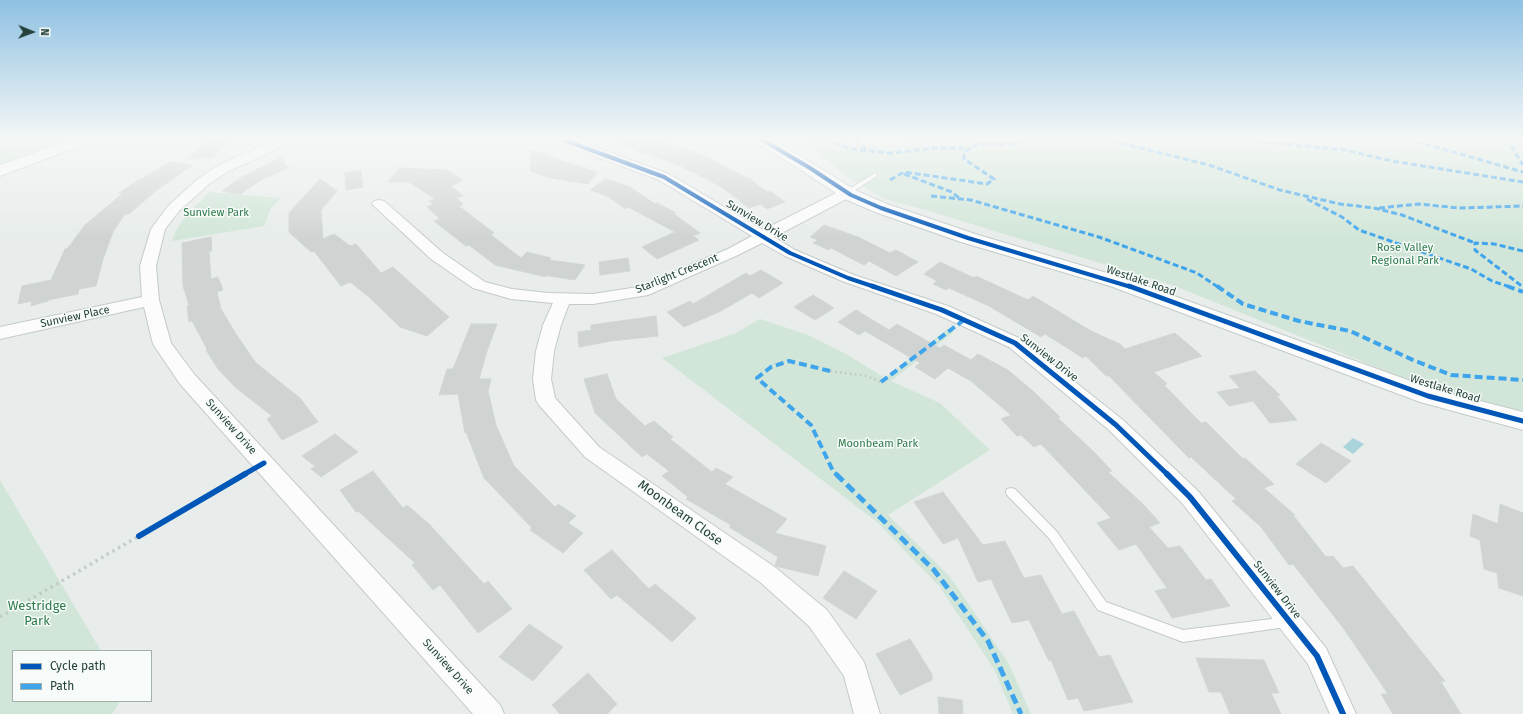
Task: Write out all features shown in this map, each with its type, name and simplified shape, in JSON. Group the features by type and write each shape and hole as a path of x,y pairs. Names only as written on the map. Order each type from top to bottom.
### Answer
{"street":[{"name":"Sunview Drive","path":"217,172 204,181 174,208 158,229 148,266 151,300 162,344 187,379 491,714"},
{"name":"Sunview Drive","path":"651,172 664,177 790,253 848,278 942,310 1015,343 1116,425 1190,498 1317,656 1342,714"},
{"name":"Westlake Road","path":"814,172 847,193 881,208 968,238 1117,282 1428,396 1523,421"},
{"name":"Starlight Crescent","path":"379,204 437,256 479,285 511,294 548,298 593,299 642,291 733,252 847,193"},
{"name":"Moonbeam Close","path":"563,298 552,325 545,351 542,379 546,400 592,452 768,575 818,618 855,672 867,714"},
{"name":"Sunview Place","path":"0,333 151,300"}],"lane":[{"path":"847,193 875,174"},
{"path":"1011,492 1053,535 1102,606 1183,636 1289,622"}],"path":[{"path":"830,371 867,376 881,382"},
{"path":"0,617 146,532"}],"green space":[{"name":"Rose Valley Regional Park","path":"842,172 1523,172 1523,415 1423,386 1172,285 885,199 856,183"},
{"name":"Sunview Park","path":"209,192 281,198 271,208 264,226 172,241 183,219"},
{"name":"Moonbeam Park","path":"760,319 808,335 846,354 885,378 947,329 954,332 891,381 940,403 990,450 888,515 951,578 1009,664 1031,714 1013,714 995,671 940,587 877,522 662,358 736,333"},
{"name":"Westridge Park","path":"0,480 100,650 12,650 12,702 119,702 112,714 0,714"}],"water":[{"path":"1353,438 1364,444 1353,454 1343,447"}],"building":[{"path":"153,172 182,172 158,189 129,214 125,214 113,232 103,259 96,286 79,289 78,294 48,300 31,306 32,301 18,304 22,286 51,280 65,249 68,248 85,225 123,193 119,193"},
{"path":"251,172 278,172 266,177 240,194 222,191 240,178"},
{"path":"361,172 363,187 346,190 345,173"},
{"path":"396,172 451,172 463,180 451,186 463,196 456,198 463,204 459,206 494,233 491,235 521,258 527,252 551,258 549,260 585,265 575,280 543,275 546,277 495,265 469,245 466,246 434,221 440,219 427,207 433,204 429,201 435,199 409,182 388,182"},
{"path":"534,172 598,172 588,184 551,178"},
{"path":"694,172 736,172 749,178 767,192 770,191 785,202 767,209 760,204 749,208 723,188"},
{"path":"320,179 337,191 321,210 323,239 334,234 350,246 356,244 381,273 393,267 449,317 427,336 400,327 369,297 350,282 341,286 314,251 311,252 289,232 289,213"},
{"path":"606,179 630,187 655,204 657,203 676,213 674,214 700,233 693,236 699,240 657,259 642,247 675,232 628,207 625,209 609,197 590,190"},
{"path":"824,225 858,237 890,253 896,250 918,262 896,276 869,261 864,265 831,248 829,250 813,243 818,240 810,237"},
{"path":"211,237 212,251 209,251 211,279 218,277 223,290 217,292 221,309 256,363 300,398 318,422 282,440 267,419 272,416 235,387 218,369 206,350 207,349 192,321 189,322 187,306 189,305 183,286 182,243"},
{"path":"628,258 630,271 600,275 599,262"},
{"path":"940,262 974,278 976,276 1028,300 1033,296 1091,331 1120,344 1125,349 1175,333 1202,356 1154,372 1167,384 1164,385 1201,423 1206,422 1243,459 1245,458 1274,484 1264,488 1295,515 1293,515 1326,557 1333,556 1343,568 1353,566 1445,681 1441,682 1461,714 1393,714 1381,694 1388,694 1344,629 1293,564 1289,565 1261,527 1232,501 1236,499 1191,457 1189,458 1109,376 1106,376 1086,356 1083,358 1045,334 1041,337 989,306 949,288 946,290 933,284 937,281 924,274"},
{"path":"761,270 783,283 759,298 752,293 721,311 684,327 667,312 690,301 693,304 746,273 750,276"},
{"path":"813,295 834,308 815,320 794,307"},
{"path":"856,310 889,330 897,324 940,348 944,345 971,360 978,354 1008,370 1060,417 1058,418 1112,471 1108,472 1144,505 1160,523 1149,527 1168,548 1180,546 1206,580 1211,579 1230,606 1172,618 1155,591 1167,588 1136,544 1119,550 1097,523 1111,518 1041,444 1034,447 1021,435 1017,436 1001,419 1011,415 971,381 948,368 935,379 915,367 920,363 865,331 859,335 838,322"},
{"path":"656,316 658,336 611,341 579,347 578,332 591,330 591,325"},
{"path":"471,324 497,324 479,379 491,379 488,391 496,425 514,466 555,507 558,504 576,516 568,523 583,533 563,553 530,530 532,528 484,478 466,432 465,433 458,394 439,395 447,369 453,369"},
{"path":"1255,371 1280,395 1277,396 1297,420 1270,423 1253,401 1229,406 1217,392 1240,388 1229,376"},
{"path":"607,374 616,399 645,426 654,421 673,437 670,439 712,472 716,468 733,477 725,484 787,519 775,533 826,546 818,576 775,566 778,557 729,527 731,525 686,499 688,497 662,476 669,471 647,454 642,457 595,413 584,379"},
{"path":"335,434 358,452 321,477 311,469 315,466 302,456"},
{"path":"1321,443 1351,461 1326,483 1296,464"},
{"path":"373,471 403,508 407,505 429,524 484,584 488,581 512,609 478,633 440,585 433,590 412,565 415,563 358,511 356,512 340,490"},
{"path":"943,492 983,545 1005,541 1024,578 1041,575 1062,614 1074,611 1099,657 1110,655 1133,702 1084,711 1078,698 1068,700 1051,660 1049,661 1029,620 1012,623 991,579 978,582 958,538 943,544 914,502"},
{"path":"1500,504 1523,513 1523,596 1499,588 1497,573 1484,569 1480,540 1470,536 1473,514 1498,524"},
{"path":"612,550 649,589 655,584 696,618 672,642 617,595 611,599 584,570"},
{"path":"844,571 877,591 856,619 823,598"},
{"path":"529,624 563,647 533,681 499,657"},
{"path":"910,639 932,674 932,680 900,695 876,654"},
{"path":"1196,658 1264,660 1279,693 1271,693 1281,714 1230,714 1221,692 1209,692"},
{"path":"588,673 617,704 607,714 560,714 552,705"},
{"path":"938,697 962,700 963,714 939,714"}],"marked path":[{"path":"890,180 903,172"},
{"path":"906,172 987,184 994,179 984,172"},
{"path":"1230,172 1280,190 1340,204 1374,208 1402,215 1475,243"},
{"path":"1463,172 1523,182"},
{"path":"904,174 952,192 959,198"},
{"path":"931,196 971,200 1099,237 1197,273 1243,304 1299,321 1350,331 1413,360 1451,375 1523,380"},
{"path":"1307,199 1342,217 1359,230 1471,269 1492,281 1523,292"},
{"path":"1379,208 1419,204 1459,208 1523,206"},
{"path":"1523,251 1494,244 1475,243 1475,250 1523,287"},
{"path":"881,382 964,320"},
{"path":"830,371 789,361 771,367 757,378 811,425 833,471 934,570 988,641 1021,714"}],"cycle path":[{"path":"651,172 664,177 790,253 848,278 942,310 1015,343 1116,425 1190,497 1317,656 1343,714"},
{"path":"817,172 851,195 881,208 968,238 1117,282 1428,396 1523,421"},
{"path":"139,536 264,463"}]}
